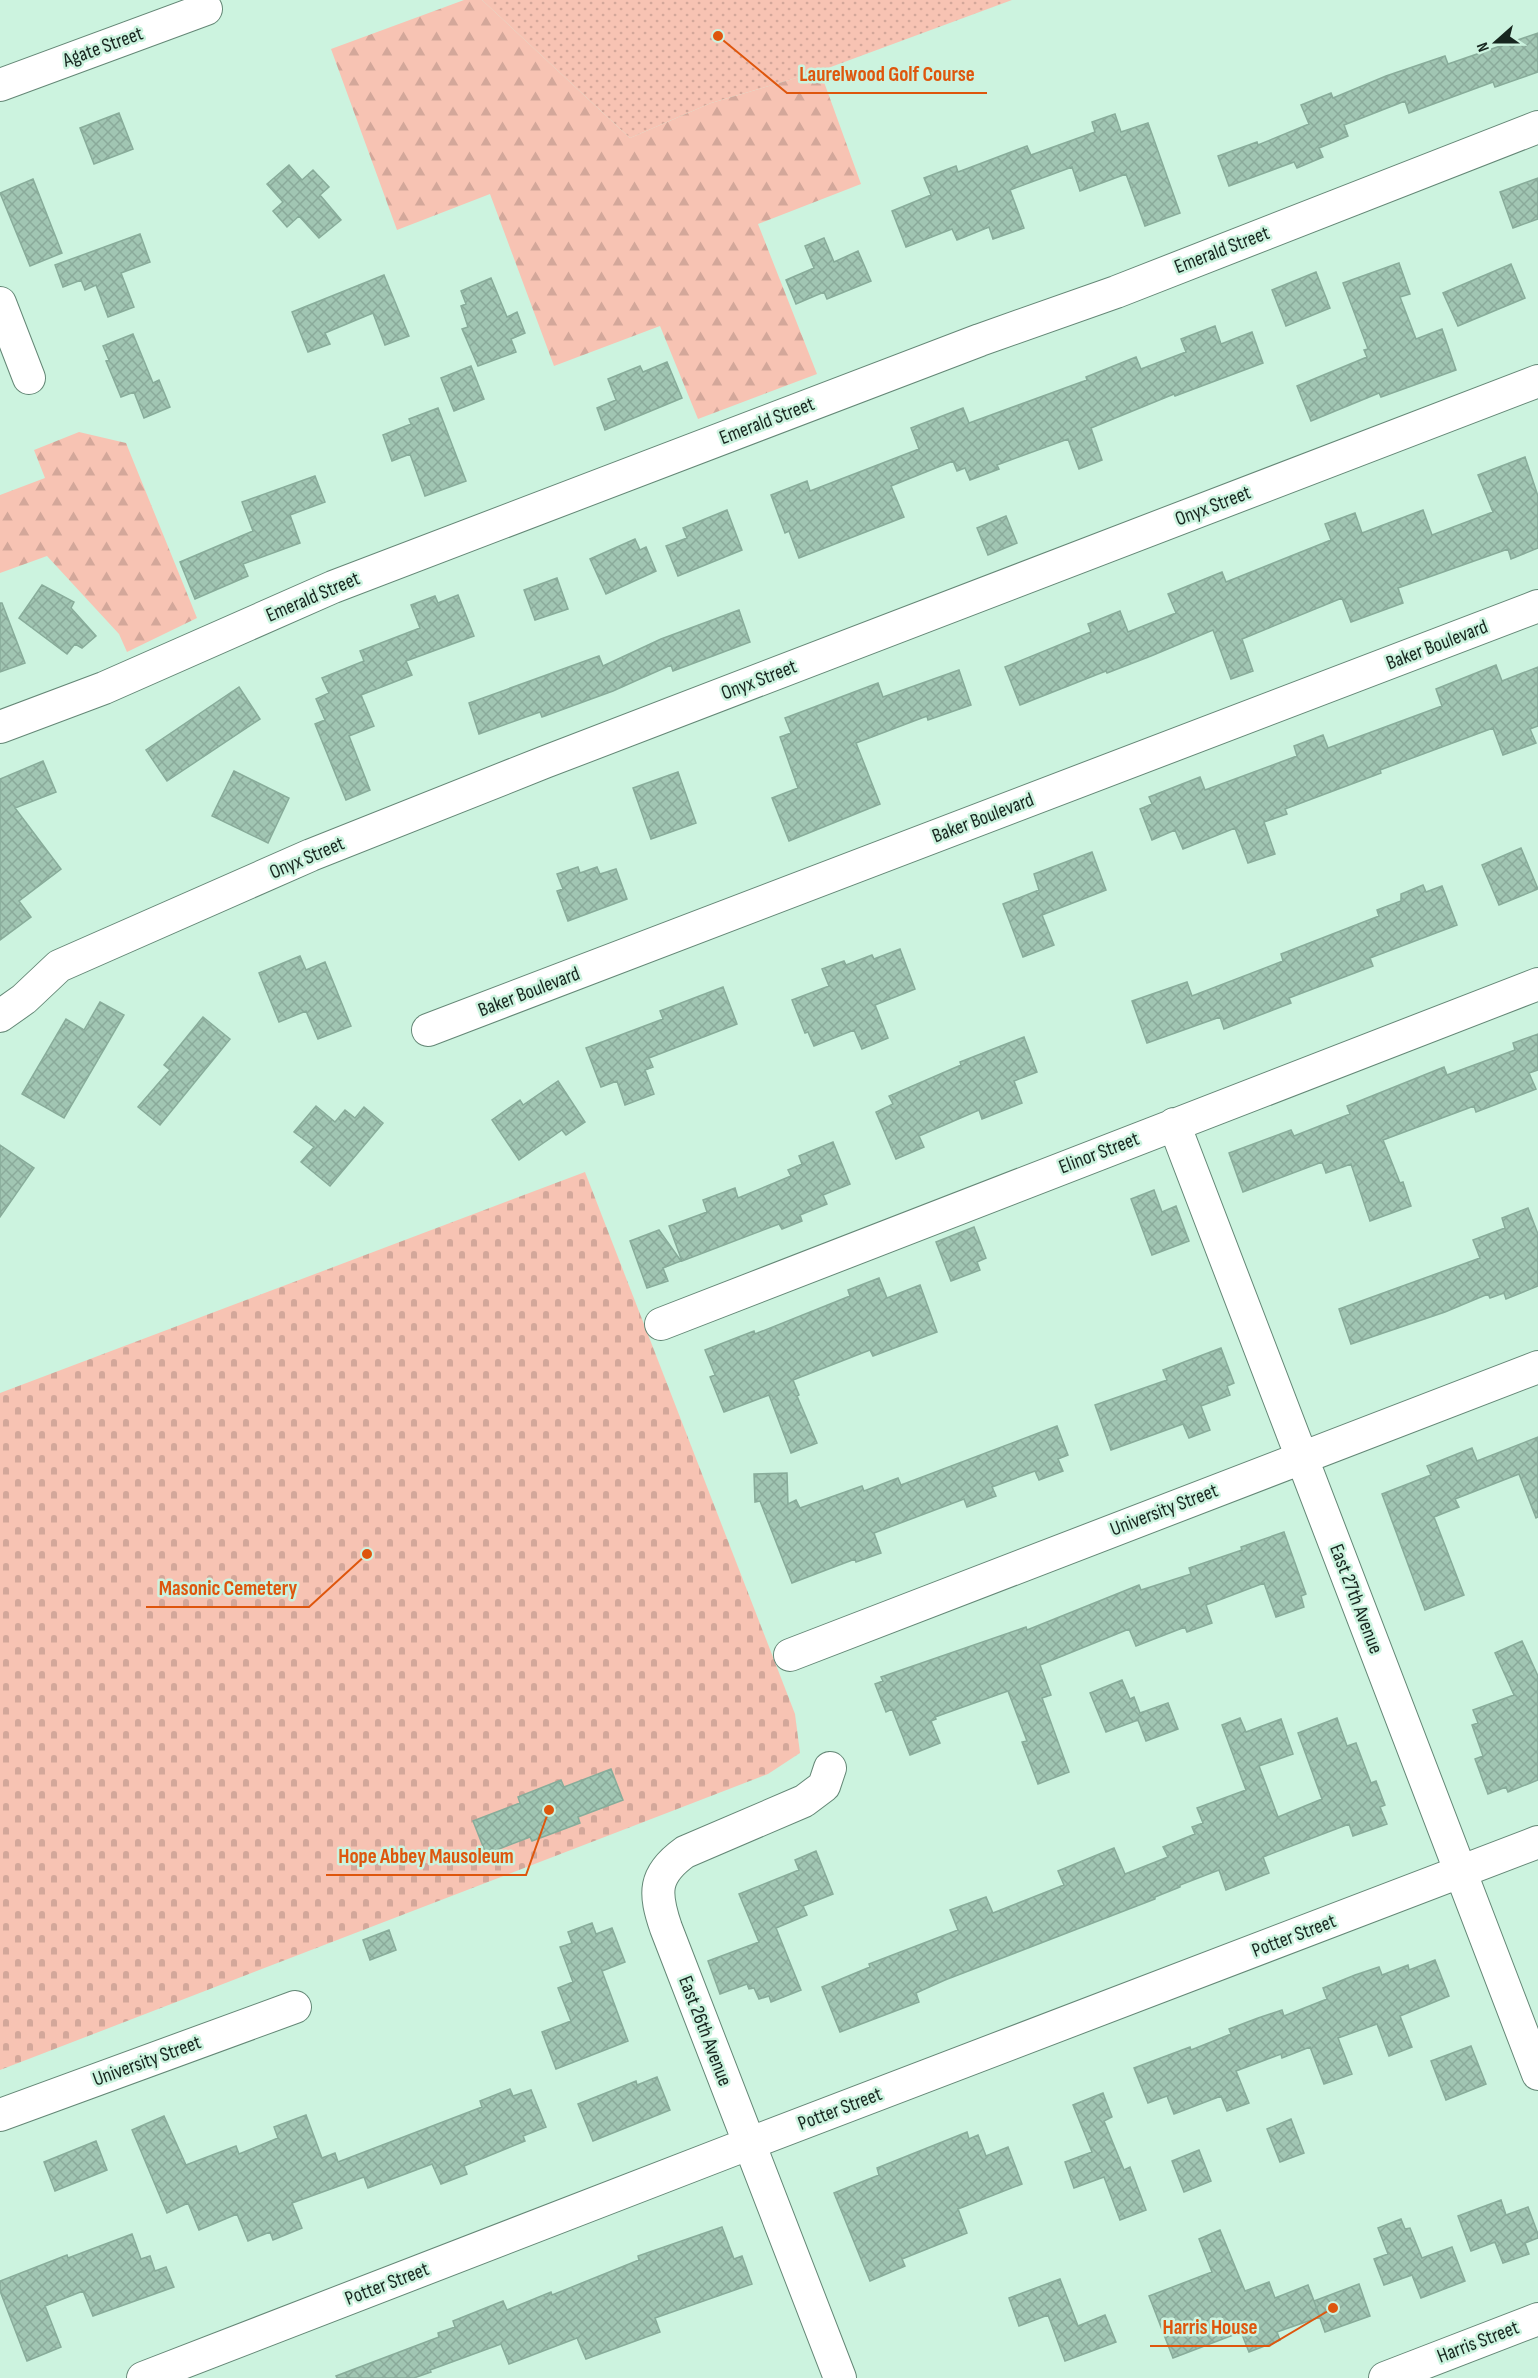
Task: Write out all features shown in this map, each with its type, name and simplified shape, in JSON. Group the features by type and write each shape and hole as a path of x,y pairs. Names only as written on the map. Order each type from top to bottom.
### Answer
{"street":[{"name":"Agate Street","path":"0,85 206,9"},
{"name":"Emerald Street","path":"0,727 104,688 333,587 980,340 1116,292 1538,127"},
{"path":"0,303 29,378"},
{"name":"Onyx Street","path":"0,1016 24,999 59,966 311,855 545,762 1538,381"},
{"name":"Baker Boulevard","path":"428,1030 1538,606"},
{"name":"Elinor Street","path":"661,1324 1538,984"},
{"name":"East 27th Avenue","path":"1174,1124 1538,2074"},
{"name":"University Street","path":"790,1655 1538,1367"},
{"name":"East 26th Avenue","path":"831,1768 824,1786 804,1801 685,1852 673,1861 659,1882 657,1894 666,1928 840,2378"},
{"name":"Potter Street","path":"143,2378 1538,1842"},
{"name":"University Street","path":"0,2115 295,2007"},
{"name":"Harris Street","path":"1385,2378 1538,2319"}],"green space":[{"path":"464,0 482,0 630,138 711,103 820,71 861,184 758,224 817,374 698,419 660,326 554,366 490,194 397,230 331,49"},
{"path":"482,0 1012,0 820,71 711,103 630,138"},
{"path":"79,432 126,443 197,618 127,652 119,634 47,556 0,573 0,495 45,478 34,450"},
{"path":"585,1172 795,1714 800,1753 768,1774 0,2070 0,1393"}],"building":[{"path":"1538,33 1538,72 1495,87 1493,82 1409,113 1405,101 1344,125 1348,136 1319,148 1323,157 1297,168 1294,162 1229,186 1218,156 1257,142 1258,145 1309,124 1301,105 1331,93 1333,98 1386,76 1445,56 1448,64"},
{"path":"119,113 133,149 94,164 80,128"},
{"path":"1115,114 1121,132 1148,123 1180,213 1145,226 1126,174 1080,191 1072,167 1010,190 1024,228 993,239 989,227 957,240 952,229 906,247 892,211 931,195 924,178 956,166 958,172 1027,146 1031,155 1095,132 1092,122"},
{"path":"289,165 302,180 313,170 329,187 320,195 341,220 319,238 299,216 287,227 273,211 283,202 267,184"},
{"path":"1538,178 1538,219 1513,228 1500,192"},
{"path":"33,179 62,253 30,266 0,193"},
{"path":"140,234 150,262 121,273 134,307 108,317 96,285 85,290 81,280 63,287 55,265"},
{"path":"824,238 834,262 858,251 871,281 827,299 824,292 796,304 786,280 814,268 805,246"},
{"path":"1399,263 1410,294 1400,297 1416,339 1442,329 1456,370 1381,397 1379,393 1311,421 1297,386 1367,357 1364,350 1368,349 1343,283"},
{"path":"1511,264 1525,298 1458,326 1443,293"},
{"path":"1316,272 1330,308 1286,326 1272,290"},
{"path":"384,275 409,336 385,345 373,313 325,333 330,344 308,352 292,312"},
{"path":"491,278 507,317 517,312 525,333 511,339 516,352 478,366 462,329 468,327 461,306 466,304 461,291"},
{"path":"1215,326 1221,344 1252,332 1263,363 1175,396 1174,394 1091,428 1102,460 1079,469 1068,439 997,465 999,469 970,480 965,468 957,471 953,461 891,486 904,517 799,558 789,531 785,533 771,495 807,481 810,491 919,449 911,428 963,408 969,423 1087,380 1086,377 1136,357 1141,369 1186,352 1181,339"},
{"path":"133,334 153,383 159,380 170,407 144,418 134,392 121,397 106,361 109,360 103,346"},
{"path":"667,362 682,398 605,430 597,408 616,400 608,379 640,366 643,372"},
{"path":"471,366 484,399 454,411 441,378"},
{"path":"438,408 466,481 425,496 410,454 392,461 383,435 411,424 409,419"},
{"path":"1525,457 1538,496 1538,548 1511,559 1508,549 1398,588 1403,603 1351,622 1342,598 1242,639 1253,671 1231,679 1213,630 1020,705 1005,667 1091,632 1088,624 1120,611 1128,632 1176,613 1168,594 1222,572 1226,582 1331,540 1325,524 1355,513 1362,533 1423,510 1432,535 1493,512 1478,475"},
{"path":"315,476 325,502 290,515 300,543 243,564 248,576 195,599 180,562 253,531 242,502"},
{"path":"727,510 742,550 678,576 666,546 687,538 683,528"},
{"path":"1006,516 1017,543 988,555 977,528"},
{"path":"635,539 640,550 646,547 656,571 606,594 590,559"},
{"path":"557,578 568,609 535,620 524,590"},
{"path":"42,585 74,602 71,608 96,636 82,648 75,644 67,654 19,618"},
{"path":"458,595 474,636 406,661 412,675 361,695 374,726 349,736 370,790 346,800 315,724 325,720 316,699 329,693 322,678 364,661 360,651 420,628 411,605 435,596 438,603"},
{"path":"0,603 2,603 25,663 0,672"},
{"path":"739,610 750,642 673,671 671,665 613,691 542,717 540,712 479,734 469,703 599,656 603,666 661,639"},
{"path":"1496,665 1502,681 1538,667 1538,726 1530,729 1536,743 1503,755 1493,728 1380,770 1381,773 1285,809 1287,814 1264,822 1275,854 1248,863 1235,828 1183,849 1175,830 1152,840 1140,809 1152,804 1149,797 1200,777 1205,790 1297,756 1294,746 1323,735 1328,748 1442,706 1436,689"},
{"path":"959,670 971,705 928,720 927,716 856,743 880,804 789,841 772,798 798,788 780,737 791,733 785,718 878,683 883,697"},
{"path":"239,687 260,719 167,781 146,750"},
{"path":"43,761 56,792 15,808 61,869 19,901 31,917 0,940 0,779"},
{"path":"234,771 289,798 268,843 212,816"},
{"path":"678,772 696,823 651,839 633,788"},
{"path":"1521,848 1538,889 1499,905 1482,865"},
{"path":"1092,852 1106,890 1042,915 1054,945 1023,957 1003,904 1039,890 1034,874"},
{"path":"578,867 580,873 597,867 600,874 616,869 627,899 568,921 557,891 563,889 557,874"},
{"path":"1423,885 1426,892 1442,886 1457,925 1370,958 1373,966 1289,998 1291,1003 1224,1029 1220,1017 1147,1043 1132,1001 1187,982 1192,996 1283,961 1281,954 1379,916 1377,910 1401,901 1401,894"},
{"path":"900,949 915,989 875,1005 888,1038 862,1049 854,1030 814,1046 808,1032 805,1033 792,1000 829,986 822,969 844,961 846,965 872,955 874,959"},
{"path":"300,956 306,970 325,962 351,1026 318,1039 306,1011 279,1022 259,973"},
{"path":"723,987 737,1024 649,1058 653,1067 645,1070 654,1094 625,1105 617,1081 601,1087 586,1048 663,1019 660,1011"},
{"path":"100,1002 124,1015 64,1118 22,1094 66,1019 84,1030"},
{"path":"203,1017 230,1039 160,1125 138,1107 170,1070 164,1065"},
{"path":"1538,1034 1538,1070 1529,1073 1536,1089 1476,1112 1474,1106 1383,1140 1400,1183 1403,1182 1411,1206 1370,1221 1351,1164 1326,1173 1322,1162 1243,1192 1229,1153 1291,1130 1294,1136 1350,1114 1347,1106 1444,1067 1447,1075 1515,1050 1513,1043"},
{"path":"1024,1037 1037,1072 1014,1081 1022,1103 982,1119 979,1110 919,1136 924,1147 896,1159 876,1112 893,1104 889,1096 961,1065 960,1062"},
{"path":"558,1081 585,1122 566,1135 562,1130 519,1160 492,1120 520,1100 523,1105"},
{"path":"316,1106 335,1122 345,1110 355,1118 364,1107 383,1123 330,1186 301,1162 314,1147 294,1132"},
{"path":"833,1142 850,1184 823,1195 827,1204 800,1215 802,1221 782,1229 779,1224 682,1261 669,1226 707,1212 703,1200 735,1188 738,1198 791,1176 788,1170 802,1164 799,1156"},
{"path":"0,1145 34,1168 0,1217"},
{"path":"1154,1190 1162,1212 1176,1206 1189,1241 1152,1255 1131,1199"},
{"path":"1528,1208 1538,1234 1538,1286 1506,1299 1504,1293 1490,1298 1488,1294 1445,1312 1351,1344 1339,1309 1480,1258 1473,1240 1505,1228 1502,1218"},
{"path":"974,1227 986,1258 977,1262 980,1270 951,1281 936,1242"},
{"path":"659,1230 681,1261 663,1268 668,1281 647,1288 630,1241"},
{"path":"879,1278 887,1298 920,1285 937,1332 873,1356 870,1350 793,1380 799,1395 797,1396 817,1443 791,1453 769,1395 724,1412 710,1377 715,1375 705,1350 754,1331 755,1334 850,1296 848,1290"},
{"path":"1221,1348 1234,1383 1227,1386 1230,1395 1201,1406 1210,1430 1189,1438 1183,1424 1111,1450 1095,1405 1167,1380 1163,1370"},
{"path":"1057,1426 1068,1455 1058,1459 1063,1471 1039,1480 1035,1471 992,1487 996,1496 967,1507 964,1499 874,1533 881,1553 856,1562 855,1559 792,1583 760,1501 755,1502 754,1474 787,1473 788,1504 796,1500 800,1508 862,1486 864,1491 898,1478 901,1485"},
{"path":"1538,1437 1538,1517 1536,1518 1519,1474 1455,1499 1459,1507 1434,1517 1464,1595 1425,1610 1382,1494 1431,1475 1427,1466 1472,1448 1477,1461"},
{"path":"1284,1532 1306,1594 1301,1596 1304,1607 1276,1617 1264,1583 1206,1605 1212,1623 1187,1632 1185,1627 1136,1646 1129,1629 1040,1665 1051,1695 1042,1698 1069,1772 1038,1784 1022,1742 1027,1741 1008,1691 935,1717 936,1719 931,1721 940,1743 910,1755 892,1709 886,1712 875,1684 883,1681 881,1677 1026,1627 1027,1630 1139,1585 1141,1590 1191,1574 1189,1568 1242,1550 1241,1547"},
{"path":"1522,1641 1538,1676 1538,1780 1508,1792 1506,1787 1488,1794 1475,1759 1483,1756 1472,1725 1478,1723 1473,1710 1514,1695 1495,1653"},
{"path":"1122,1680 1130,1699 1134,1697 1140,1713 1168,1703 1178,1729 1146,1741 1138,1720 1106,1732 1090,1693"},
{"path":"1240,1718 1246,1732 1281,1719 1293,1754 1259,1766 1278,1817 1322,1799 1298,1733 1337,1718 1347,1746 1356,1743 1371,1783 1376,1781 1385,1805 1380,1807 1387,1824 1353,1836 1349,1824 1263,1857 1269,1873 1226,1890 1219,1870 1180,1885 1155,1899 945,1980 916,1993 919,2002 840,2032 822,1987 870,1967 869,1964 958,1930 950,1910 986,1897 993,1913 1064,1885 1058,1871 1114,1848 1125,1874 1168,1857 1163,1847 1195,1834 1192,1827 1203,1823 1197,1808 1246,1790 1222,1725"},
{"path":"611,1769 623,1800 578,1817 580,1823 532,1841 530,1837 486,1854 473,1821 520,1803 518,1797 561,1780 564,1787"},
{"path":"816,1851 833,1894 803,1906 807,1915 776,1928 801,1990 771,2002 769,1996 759,1999 754,1988 749,1989 747,1984 720,1994 708,1961 759,1942 739,1894 799,1870 795,1860"},
{"path":"592,1923 596,1934 612,1928 625,1962 602,1971 628,2041 556,2069 542,2032 571,2021 558,1988 573,1982 560,1947 572,1943 568,1932"},
{"path":"389,1930 396,1950 370,1960 363,1940"},
{"path":"1435,1960 1449,1996 1400,2016 1412,2047 1389,2056 1377,2024 1338,2038 1352,2074 1324,2084 1310,2047 1282,2058 1281,2054 1236,2071 1249,2103 1227,2111 1221,2096 1174,2114 1167,2096 1148,2103 1134,2068 1190,2047 1191,2050 1231,2034 1229,2029 1258,2018 1282,2010 1284,2016 1327,1999 1323,1988 1355,1975 1379,1967 1382,1975 1408,1965 1409,1970"},
{"path":"1471,2046 1486,2084 1446,2100 1431,2061"},
{"path":"657,2077 670,2110 593,2141 578,2104 636,2081 637,2085"},
{"path":"510,2089 513,2096 531,2090 546,2127 523,2136 525,2141 464,2166 467,2174 441,2184 432,2164 368,2188 364,2177 292,2203 302,2228 273,2240 270,2232 248,2241 237,2214 199,2230 188,2203 167,2213 132,2130 164,2116 186,2165 236,2146 239,2154 278,2138 274,2127 306,2115 322,2158 335,2153 338,2162 482,2107 480,2101"},
{"path":"1103,2093 1112,2117 1104,2121 1124,2170 1130,2167 1146,2210 1120,2220 1104,2177 1074,2188 1065,2162 1092,2152 1073,2105"},
{"path":"1291,2119 1304,2153 1280,2162 1267,2129"},
{"path":"967,2132 969,2139 978,2135 986,2156 1008,2147 1022,2184 958,2209 967,2233 902,2259 905,2266 870,2281 834,2193 879,2175 877,2168"},
{"path":"96,2141 107,2170 55,2191 44,2162"},
{"path":"1199,2150 1211,2181 1184,2192 1172,2161"},
{"path":"1501,2200 1506,2215 1528,2207 1538,2234 1538,2238 1525,2243 1529,2254 1503,2263 1495,2242 1471,2251 1458,2216"},
{"path":"1401,2219 1405,2229 1410,2228 1422,2258 1452,2247 1465,2281 1421,2298 1412,2275 1384,2285 1374,2259 1388,2254 1378,2228"},
{"path":"722,2227 734,2259 742,2256 752,2284 655,2318 660,2332 586,2359 577,2338 509,2364 501,2344 414,2378 337,2378 336,2376 439,2337 438,2333 455,2327 453,2321 503,2301 507,2310 551,2292 552,2295 639,2260 638,2256"},
{"path":"1220,2230 1245,2291 1269,2282 1275,2298 1308,2285 1320,2317 1277,2332 1280,2340 1249,2352 1241,2332 1173,2358 1149,2296 1212,2272 1199,2239"},
{"path":"132,2234 141,2259 150,2256 155,2271 166,2267 174,2287 93,2316 83,2291 45,2306 61,2347 27,2361 0,2291 0,2281 67,2255 68,2258"},
{"path":"1060,2279 1078,2326 1105,2315 1116,2342 1065,2361 1048,2315 1019,2326 1009,2298"},
{"path":"1359,2284 1370,2316 1325,2332 1314,2301"}],"place":[{"name":"Laurelwood Golf Course","path":"718,36"},
{"name":"Masonic Cemetery","path":"367,1554"},
{"name":"Hope Abbey Mausoleum","path":"549,1810"},
{"name":"Harris House","path":"1333,2308"}]}
